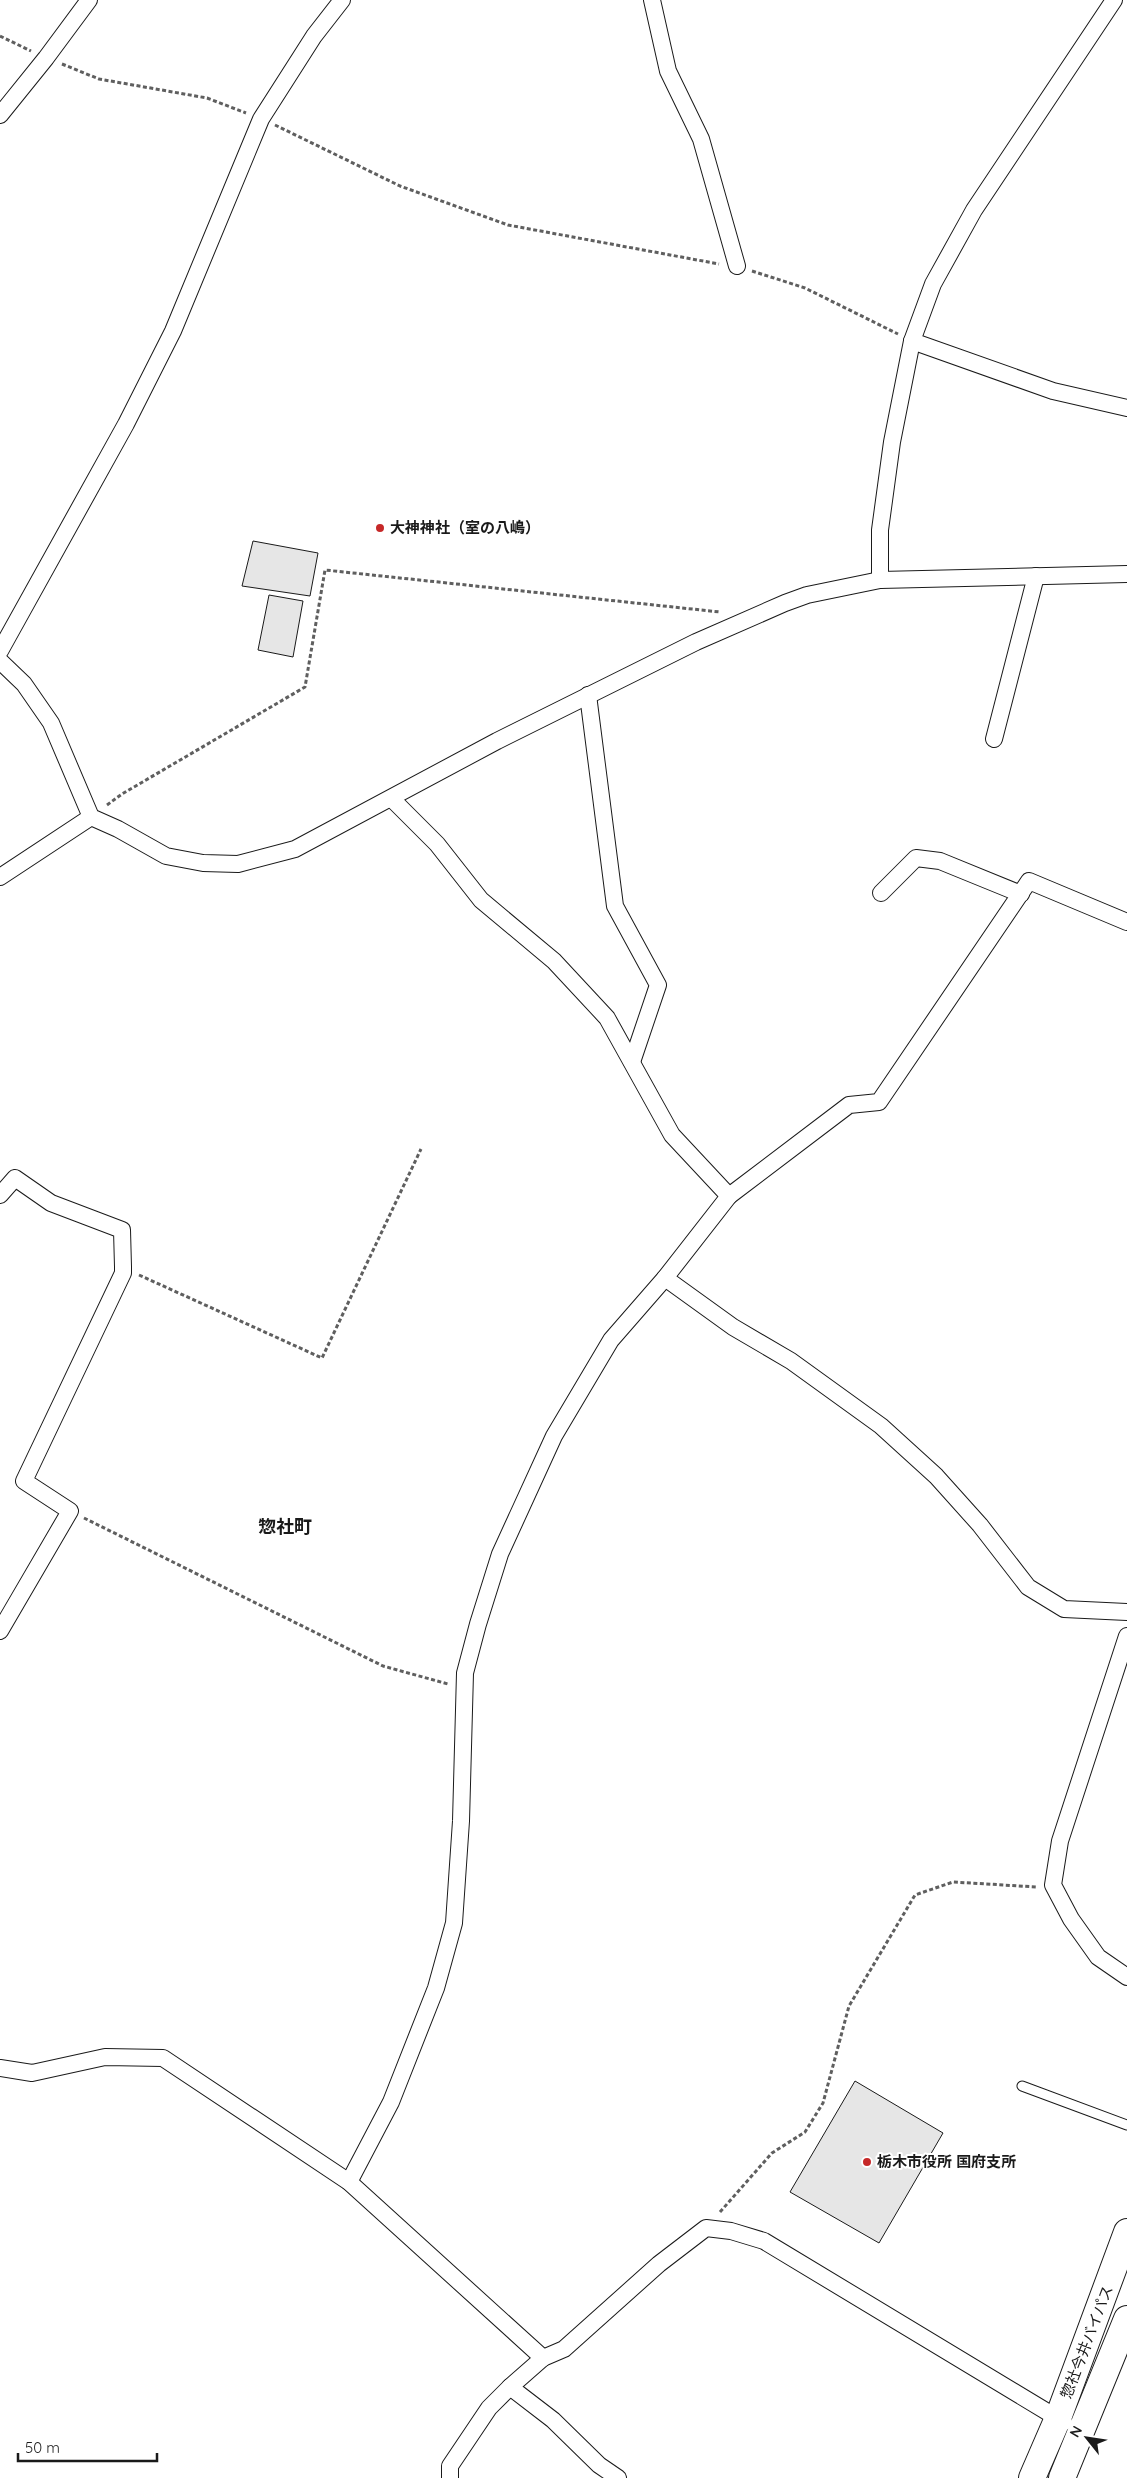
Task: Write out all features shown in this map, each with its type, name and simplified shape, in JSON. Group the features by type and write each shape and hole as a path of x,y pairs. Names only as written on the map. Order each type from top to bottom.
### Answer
{"main road":[{"name":"惣社今井バイパス","path":"1032,2478 1058,2418 1127,2232"},
{"name":"惣社今井バイパス","path":"1062,2478 1127,2319"}],"street":[{"path":"0,114 46,58 89,0"},
{"path":"0,651 126,424 173,331 261,118 314,36 342,0"},
{"path":"652,0 668,71 701,139 737,266"},
{"path":"880,580 880,530 892,442 912,341 933,284 974,210 1114,0"},
{"path":"912,341 1053,391 1127,408"},
{"path":"0,661 24,684 51,722 91,817 118,829 166,856 203,863 238,864 295,850 497,741 696,642 807,596 880,580 1127,574"},
{"path":"994,739 1036,576"},
{"path":"588,696 615,906 658,985 632,1062"},
{"path":"392,799 438,844 481,900 554,961 607,1018 672,1135 729,1196"},
{"path":"0,877 91,817"},
{"path":"881,892 916,858 940,862 1021,894"},
{"path":"349,2182 391,2102 436,1988 454,1923 466,1673 500,1554 554,1436 611,1340 665,1278 729,1196 849,1105 879,1102 1030,881 1127,922"},
{"path":"0,1195 15,1178 51,1203 122,1230 123,1267 123,1273 24,1482 70,1511 0,1631"},
{"path":"665,1278 733,1327 791,1361 880,1426 936,1476 980,1525 1028,1587 1064,1609 1127,1612"},
{"path":"1127,1636 1060,1841 1054,1888 1071,1919 1098,1957 1127,1977"},
{"path":"0,2068 32,2073 105,2057 163,2058 349,2182 543,2358"},
{"path":"450,2478 450,2466 489,2408 510,2387 543,2358 564,2349 659,2264 706,2228 732,2231 764,2242 1082,2433"},
{"path":"510,2387 553,2420 599,2465 618,2478"}],"lane":[{"path":"1022,2086 1127,2125"}],"path":[{"path":"0,36 46,58 99,79 207,98 261,118 400,186 508,225 673,257 737,266 804,288 912,341"},
{"path":"91,817 122,794 305,687 325,570 756,616"},
{"path":"123,1267 322,1358 421,1149"},
{"path":"70,1511 383,1666 466,1689"},
{"path":"706,2228 772,2153 805,2132 822,2103 849,2006 915,1895 953,1882 1054,1888"}],"building":[{"path":"253,541 318,553 310,596 242,586"},
{"path":"269,595 303,601 293,657 258,650"},
{"name":"栃木市役所 国府支所","path":"855,2081 943,2133 879,2243 790,2192"}],"place":[{"name":"大神神社（室の八嶋）","path":"380,528"},
{"name":"栃木市役所 国府支所","path":"867,2162"}],"district":[{"name":"惣社町","path":"285,1527"}]}
